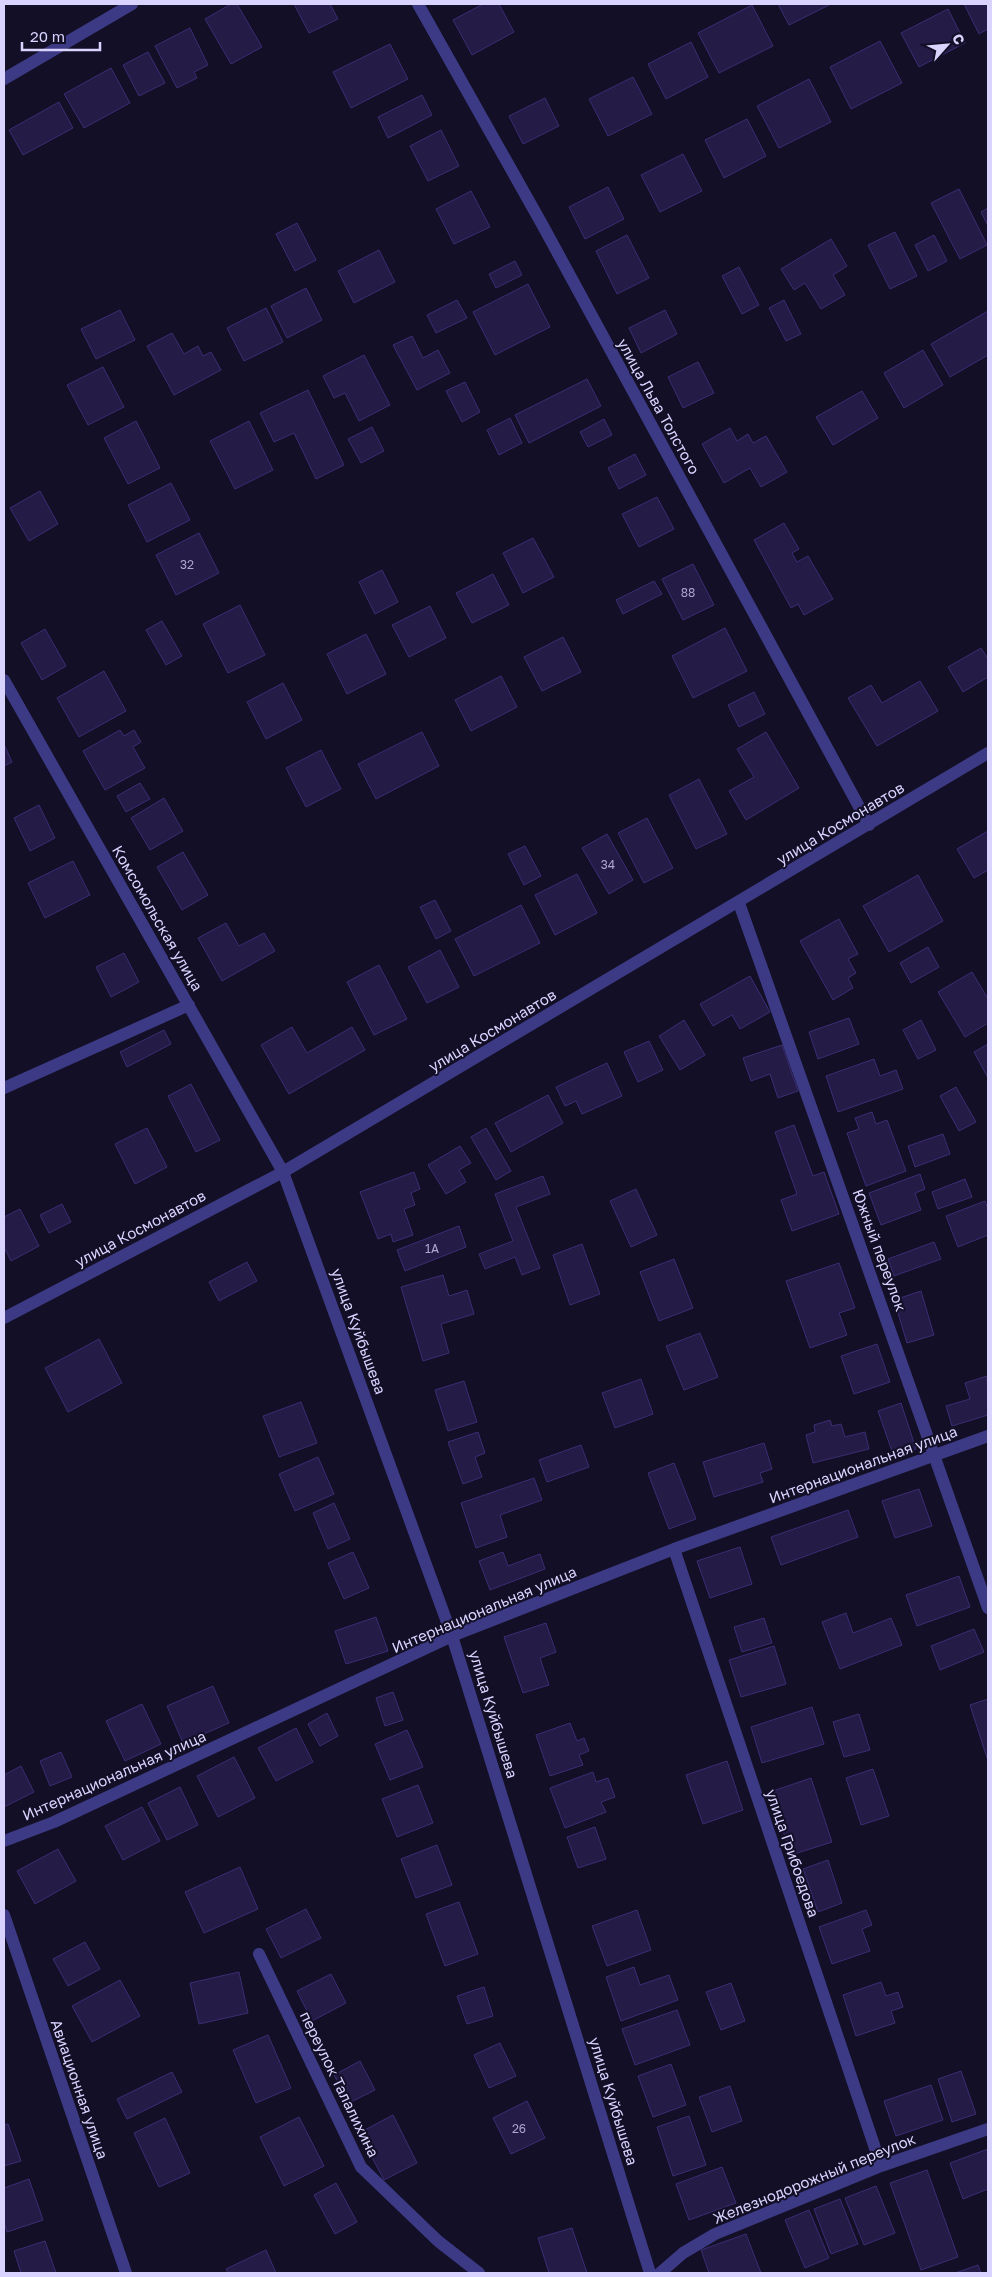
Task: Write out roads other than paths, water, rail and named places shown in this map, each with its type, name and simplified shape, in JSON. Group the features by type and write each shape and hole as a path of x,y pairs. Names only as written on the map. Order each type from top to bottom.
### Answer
{"street":[{"path":"4,79 132,4"},
{"name":"улица Льва Толстого","path":"418,4 543,226 869,825"},
{"name":"Комсомольская улица","path":"4,680 283,1172"},
{"name":"улица Космонавтов","path":"4,1318 283,1172 988,754"},
{"name":"Южный переулок","path":"739,903 936,1455 988,1608"},
{"path":"4,1088 189,1005"},
{"name":"улица Куйбышева","path":"283,1172 452,1636 650,2273"},
{"name":"Интернациональная улица","path":"4,1841 54,1822 452,1636 674,1549 988,1436"},
{"name":"улица Грибоедова","path":"674,1549 881,2166"},
{"name":"Авиационная улица","path":"4,1915 126,2273"},
{"name":"переулок Талалихина","path":"259,1954 361,2167 438,2241 480,2273"},
{"name":"Железнодорожный переулок","path":"660,2273 683,2253 714,2234 881,2166 988,2129"}]}
